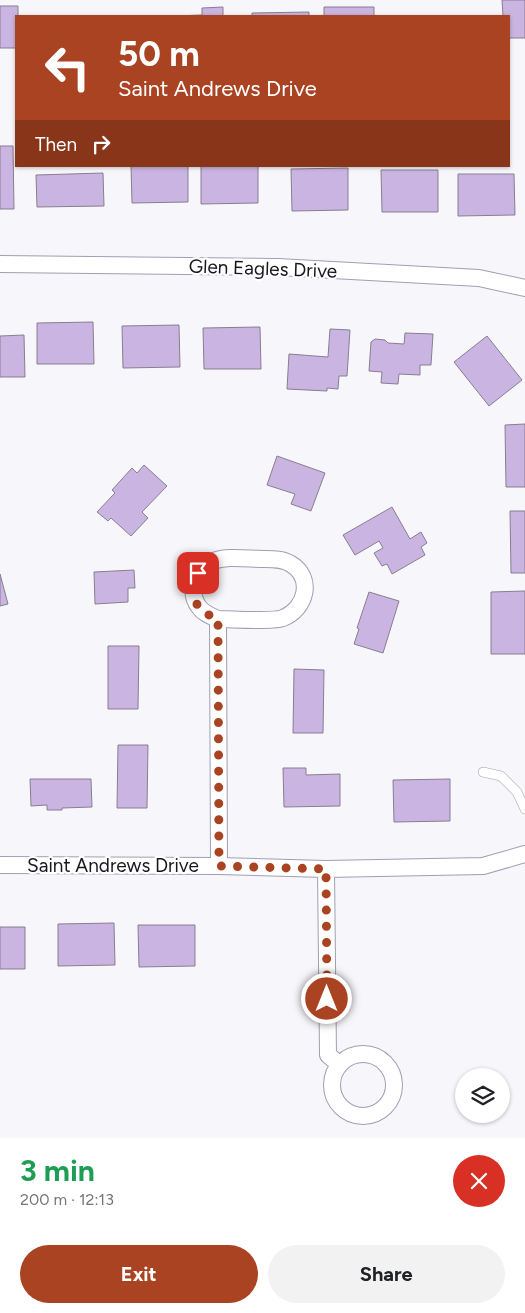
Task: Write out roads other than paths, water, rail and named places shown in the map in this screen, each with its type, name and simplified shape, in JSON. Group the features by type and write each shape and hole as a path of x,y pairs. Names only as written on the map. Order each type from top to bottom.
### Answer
{"street":[{"name":"Glen Eagles Drive","path":"0,264 278,266 479,278 525,288"},
{"path":"220,559 278,560 290,564 299,572 304,581 306,591 297,610 280,620 218,619 204,612 195,602 193,593 194,583 198,573 204,566 220,559"},
{"path":"218,619 219,866"},
{"name":"Saint Andrews Drive","path":"0,865 219,866 326,869 483,866 525,854"},
{"path":"326,869 328,1055 339,1064"}],"lane":[{"path":"483,772 501,776 517,792 525,809"}]}
